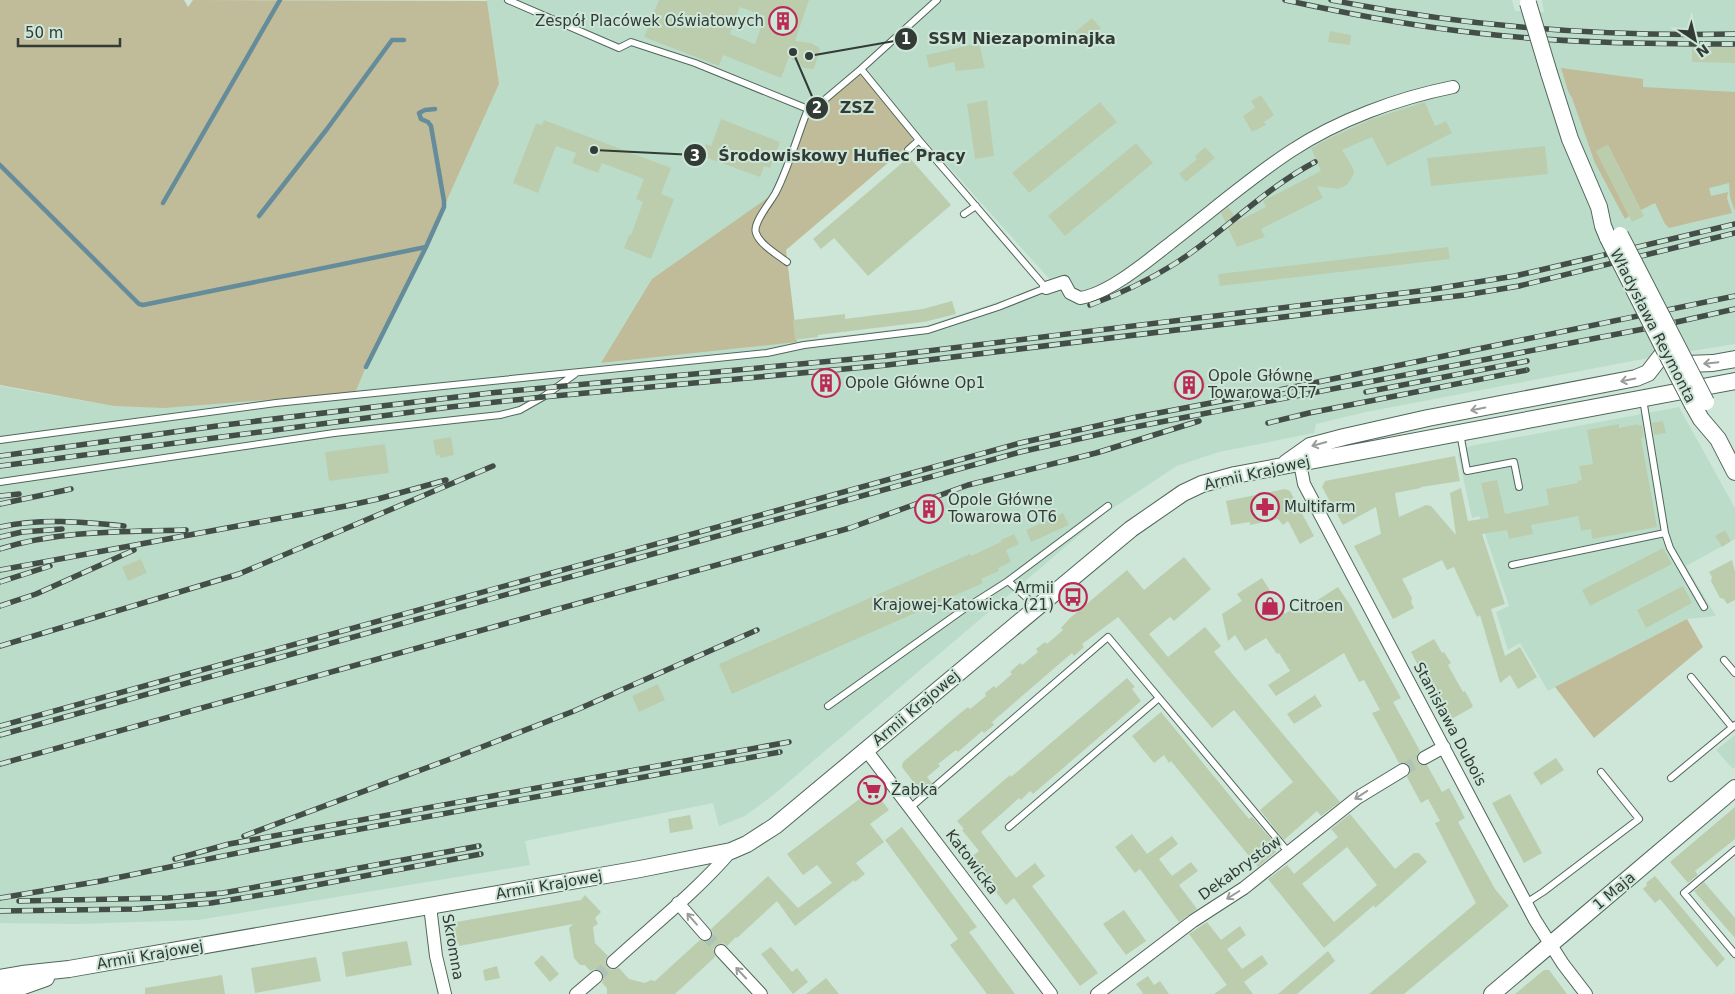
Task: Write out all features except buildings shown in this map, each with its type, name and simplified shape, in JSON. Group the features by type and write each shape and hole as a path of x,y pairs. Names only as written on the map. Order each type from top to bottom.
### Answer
{"street":[{"name":"Władysława Reymonta","path":"1527,2 1570,139 1599,207 1603,226 1614,236 1687,364 1700,404 1701,419 1718,439 1735,472"},
{"path":"1046,288 1064,282 1070,292 1080,298 1096,293 1138,267 1291,151 1321,133 1395,101 1453,87"},
{"name":"Władysława Reymonta","path":"1614,236 1665,351 1700,404"},
{"path":"1282,466 1310,446 1344,437 1428,418 1636,378 1648,373 1665,351"},
{"path":"1687,364 1713,363 1735,359"},
{"name":"Armii Krajowej","path":"0,978 69,970 658,866 730,851 747,844 776,826 1131,529 1183,493 1202,484 1282,466 1724,381"},
{"name":"Stanisława Dubois","path":"1300,463 1304,484 1526,903 1549,945 1586,994"},
{"path":"1424,758 1444,747"},
{"name":"Katowicka","path":"866,750 1052,994"},
{"name":"Dekabrystów","path":"1097,994 1193,921 1244,888 1357,798 1403,770"},
{"name":"1 Maja","path":"1492,994 1735,788"},
{"path":"613,962 721,863 730,851"},
{"path":"678,903 705,934"},
{"name":"Skromna","path":"430,906 436,956 445,994"},
{"path":"721,951 761,994"},
{"name":"Armii Krajowej","path":"1,994 69,970"},
{"path":"576,994 593,980 582,994"}],"lane":[{"path":"508,0 618,48 631,42 695,63 808,109 816,107 861,69 936,0"},
{"path":"0,440 276,403 576,374 767,353 804,345 928,330 998,307 1046,288 919,140 861,69"},
{"path":"787,262 770,250 756,233 756,228 758,220 776,192 808,109"},
{"path":"908,150 919,140"},
{"path":"964,214 976,206"},
{"path":"0,482 334,433 500,415 520,410 543,397 576,374"},
{"path":"1643,398 1665,533 1670,548 1704,607"},
{"path":"1460,432 1467,471 1514,462 1519,487"},
{"path":"828,706 964,609 1008,581 1108,506"},
{"path":"1512,565 1665,533"},
{"path":"1008,581 1038,608"},
{"path":"910,808 1108,637 1289,853"},
{"path":"1724,660 1735,673"},
{"path":"1671,778 1734,726 1691,677"},
{"path":"1009,827 1159,698"},
{"path":"1526,903 1639,819 1601,772"},
{"path":"1735,850 1684,893 1735,954"}],"shaded area":[{"path":"0,0 184,0 188,7 193,0 487,1 499,84 426,247 355,393 164,408 114,406 0,385"},
{"path":"1512,0 1515,11 1544,12 1542,0 1735,0 1735,344 1643,359 1366,412 1316,424 1314,433 1219,452 1177,466 1104,514 772,796 745,816 719,826 713,803 525,841 530,865 198,920 78,924 0,923 0,386 114,406 355,392 426,247 499,84 487,1","holes":["861,69 1052,282 925,326 602,363 776,192"]},
{"path":"1561,68 1643,79 1643,87 1735,92 1735,211 1730,197 1729,183 1709,188 1711,196 1728,192 1727,198 1732,213 1669,228 1665,224 1655,203 1641,210 1608,145 1596,151 1629,216 1625,219 1595,163"},
{"path":"861,69 913,139 910,144 786,250 797,342 601,363 652,279 776,192 808,109"},
{"path":"1679,407 1735,508 1735,539 1686,566 1716,616 1687,619 1548,691 1520,643 1508,650 1496,612 1509,606 1479,516 1472,518 1458,454 1470,446"},
{"path":"1687,619 1703,647 1594,738 1555,687"},
{"path":"1735,735 1735,767 1733,769 1716,750"}],"waterway":[{"path":"163,203 280,0"},
{"path":"259,216 327,129 392,40 404,40"},
{"path":"366,367 444,207 431,126 428,122 421,119 419,113 435,109"},
{"path":"0,165 139,304 143,305 426,247"}],"tunnel":[{"path":"1403,770 1424,758"},
{"path":"705,934 721,951"},
{"path":"596,977 613,962"}],"railway":[{"path":"1285,0 1405,23 1509,36 1606,42 1735,44"},
{"path":"1331,0 1431,17 1532,28 1633,34 1735,34"},
{"path":"1090,305 1134,286 1176,263 1261,198 1315,162"},
{"path":"0,456 224,425 490,393 886,356 1428,290 1515,276 1735,224"},
{"path":"0,466 450,407 887,365 1465,295 1519,286 1735,233"},
{"path":"0,726 1020,443 1137,417 1279,390 1735,296"},
{"path":"0,735 1020,452 1114,431 1659,326 1735,309"},
{"path":"1366,392 1527,361"},
{"path":"1268,423 1309,413 1527,370"},
{"path":"0,764 850,528 968,485 1096,453 1199,421"},
{"path":"0,646 239,574 493,466"},
{"path":"0,570 346,506 446,480"},
{"path":"0,504 71,489"},
{"path":"0,496 19,494"},
{"path":"0,527 31,522 77,522 124,526"},
{"path":"0,537 22,532 62,529"},
{"path":"0,549 46,538 69,535 186,530"},
{"path":"0,606 36,594 134,550"},
{"path":"0,582 50,566"},
{"path":"244,836 574,711 757,630"},
{"path":"175,859 229,844 789,742"},
{"path":"0,898 101,881 306,839 780,752"},
{"path":"19,901 168,898 223,893 479,846"},
{"path":"0,911 136,909 211,903 481,854"}],"place":[{"name":"Zespół Placówek Oświatowych","path":"783,21"},
{"name":"ZSZ","path":"793,52"},
{"name":"SSM Niezapominajka","path":"809,56"},
{"name":"Środowiskowy Hufiec Pracy","path":"594,150"},
{"name":"Opole Główne Op1","path":"826,383"},
{"name":"Opole Główne Towarowa OT7","path":"1189,385"},
{"name":"Multifarm","path":"1265,507"},
{"name":"Opole Główne Towarowa OT6","path":"929,509"},
{"name":"Armii Krajowej-Katowicka (21)","path":"1073,597"},
{"name":"Citroen","path":"1270,606"},
{"name":"Żabka","path":"872,790"}]}
